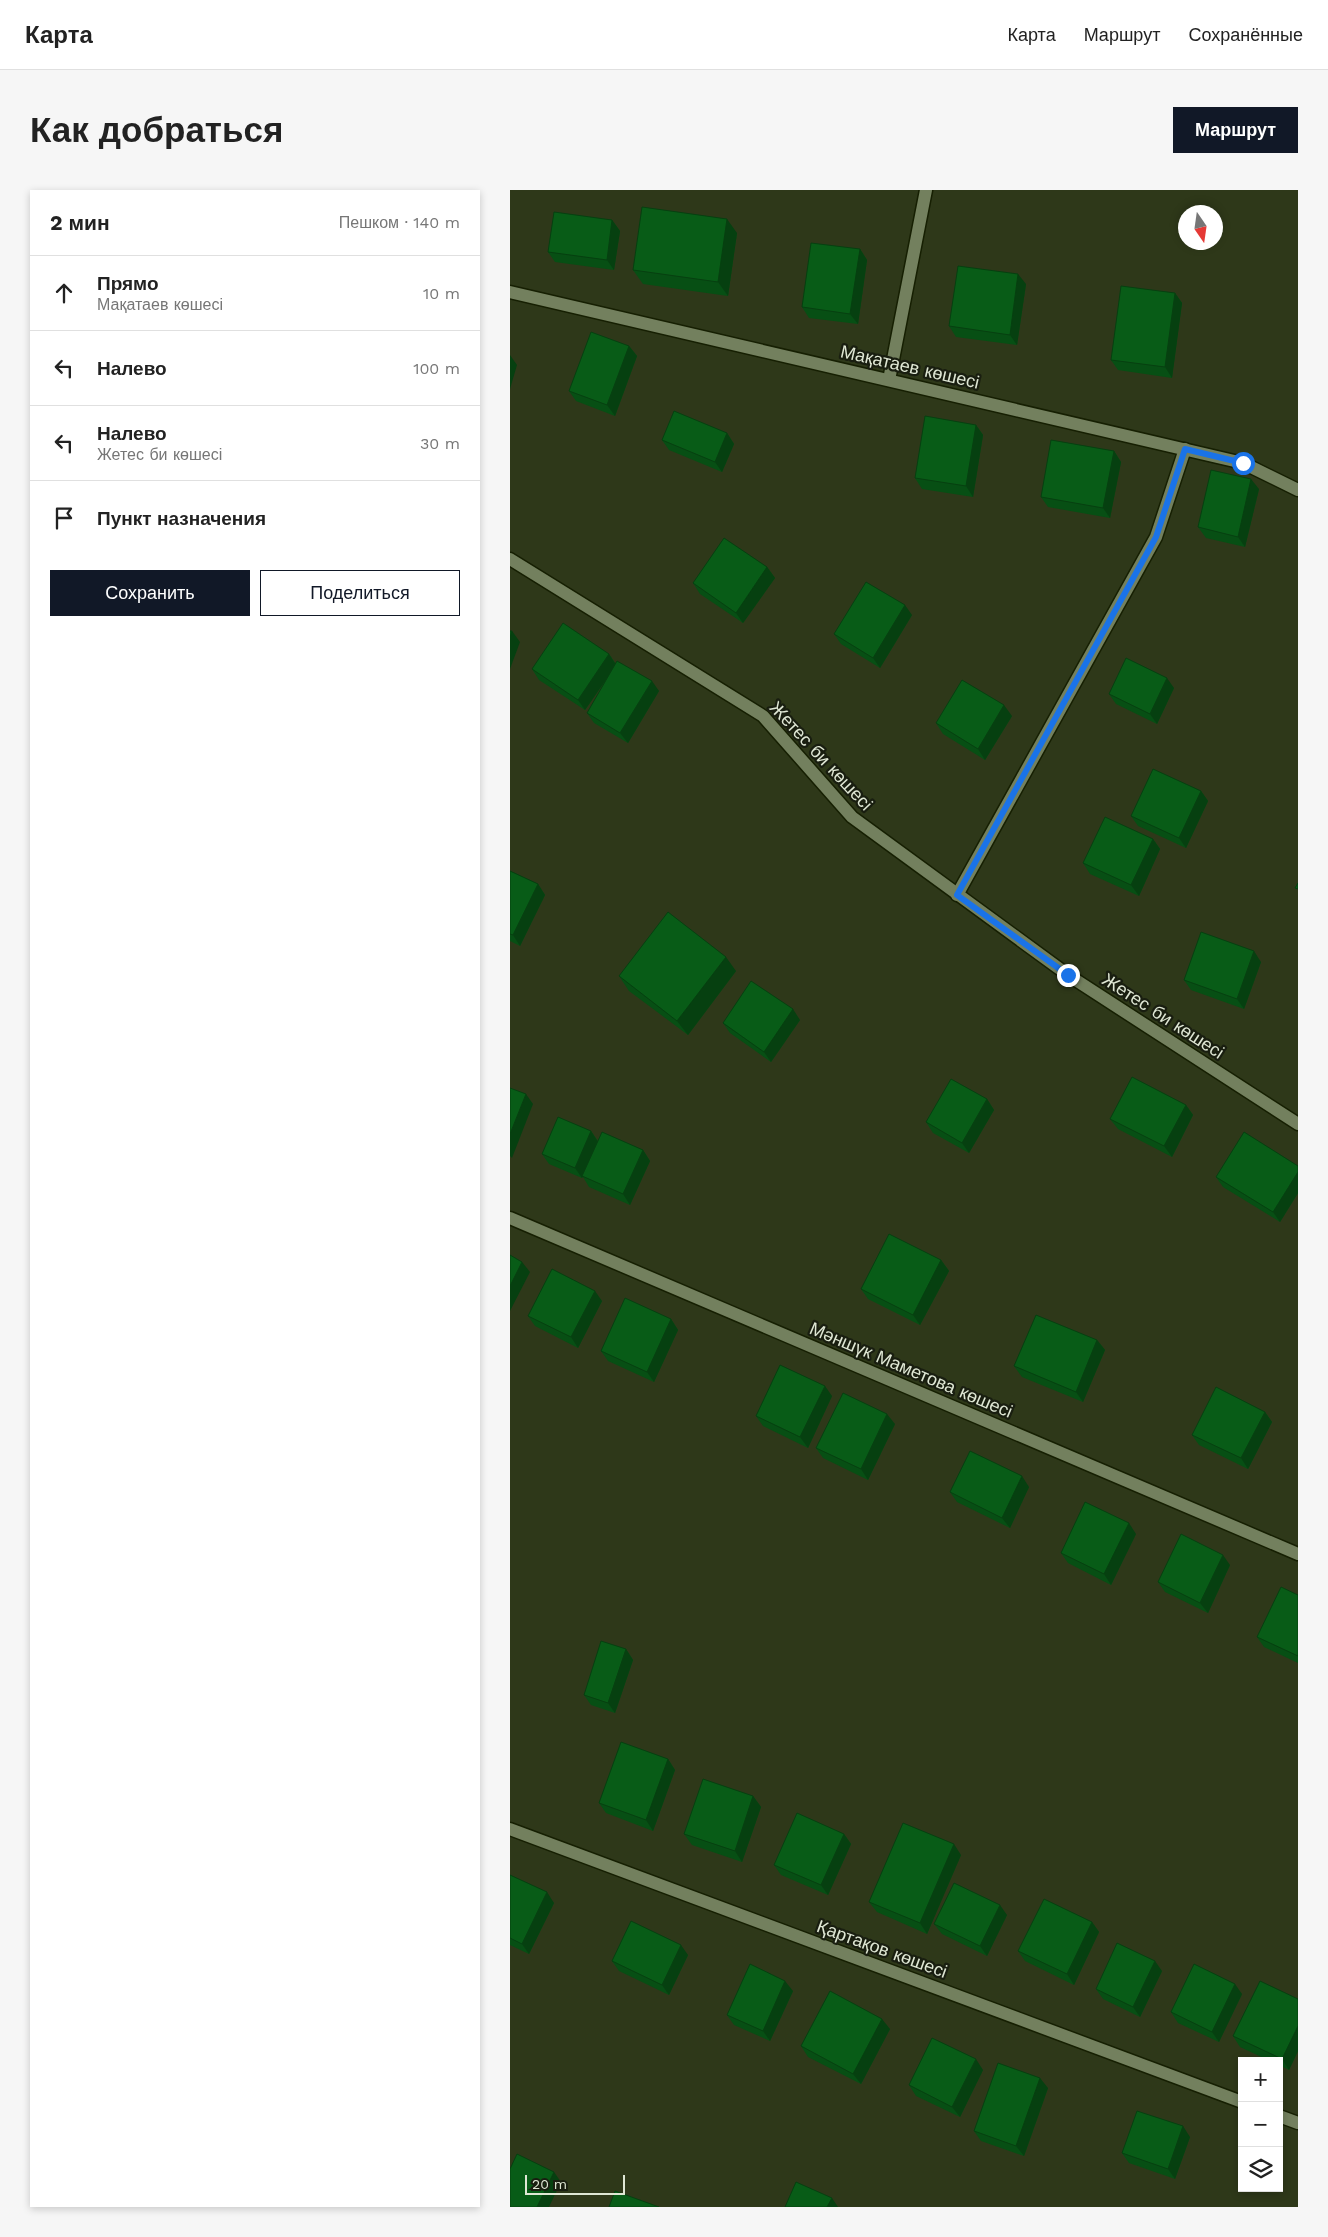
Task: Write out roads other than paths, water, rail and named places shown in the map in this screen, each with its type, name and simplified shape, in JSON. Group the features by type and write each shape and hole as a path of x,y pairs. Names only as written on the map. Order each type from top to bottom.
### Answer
{"street":[{"path":"889,380 926,190"},
{"name":"Мақатаев көшесі","path":"510,292 1243,463 1298,490"},
{"path":"957,895 1156,537 1185,449"},
{"name":"Жетес би көшесі","path":"510,559 763,716 852,817 1068,975 1298,1124"},
{"name":"Мәншүк Маметова көшесі","path":"510,1218 1298,1554"},
{"name":"Қартақов көшесі","path":"510,1829 1238,2101"},
{"path":"1283,2117 1298,2123"}]}
